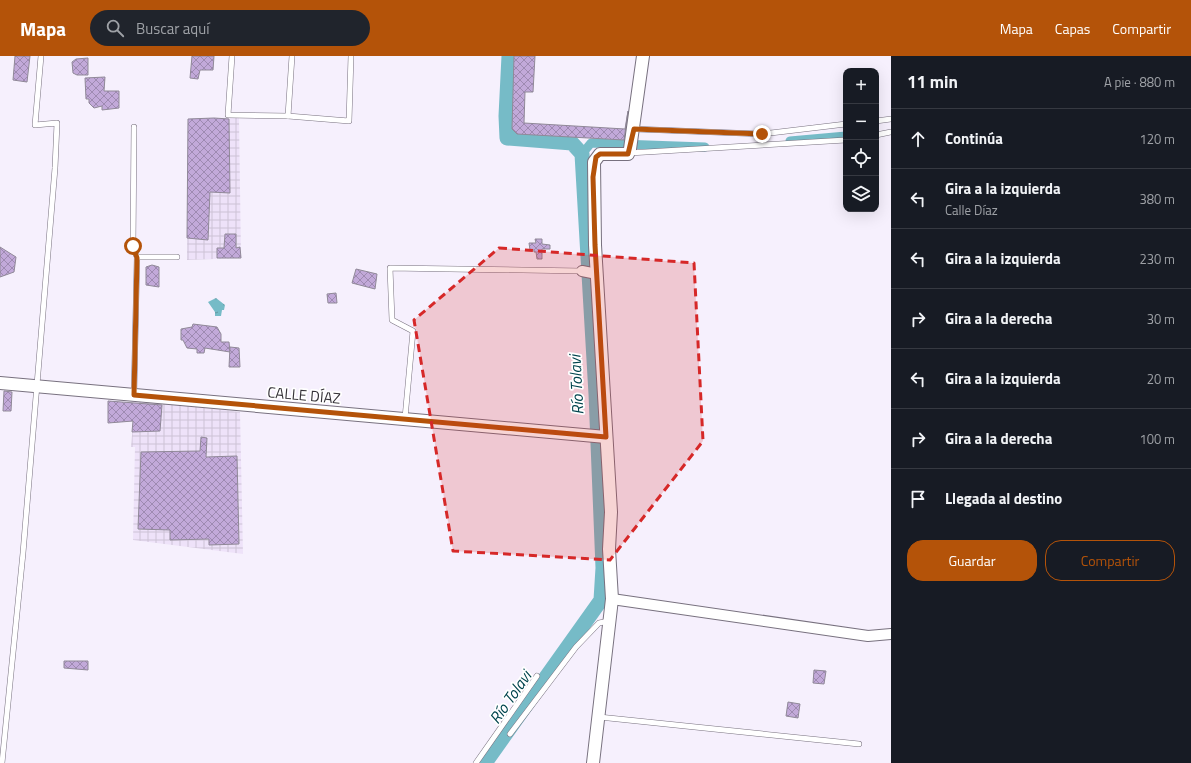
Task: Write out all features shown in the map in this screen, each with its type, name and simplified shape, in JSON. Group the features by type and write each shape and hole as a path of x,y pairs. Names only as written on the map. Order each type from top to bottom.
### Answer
{"street":[{"path":"593,763 612,599 609,549 611,512 599,436 590,273 594,162 600,154 631,143 643,56"},
{"name":"CALLE DÍAZ","path":"0,383 599,436"},
{"path":"612,599 868,636 891,634"}],"lane":[{"path":"2,763 37,387 57,123 35,125 41,56"},
{"path":"232,56 228,115 288,116 349,122 350,56"},
{"path":"288,116 292,56"},
{"path":"879,120 891,119"},
{"path":"631,143 762,134 843,124"},
{"path":"134,127 133,246 137,258 134,395"},
{"path":"879,134 891,132"},
{"path":"631,143 843,140"},
{"path":"137,258 176,257"},
{"path":"405,419 413,331 392,320 390,268 590,273"},
{"path":"510,734 576,647 599,623 610,621"},
{"path":"476,763 537,676"},
{"path":"598,717 859,744"}],"highlighted area":[{"path":"499,248 694,263 703,441 610,560 453,551 414,320"}],"shaded area":[{"path":"239,118 241,258 187,260 188,119"},
{"path":"135,399 240,412 243,554 133,540 135,447 131,447"}],"water":[{"path":"216,298 225,305 221,316 215,316 215,312 208,302"}],"building":[{"path":"15,56 30,56 27,82 13,80"},
{"path":"192,56 214,56 213,70 200,70 198,79 190,78"},
{"path":"514,56 535,56 533,92 525,92 524,123 625,129 628,111 624,140 517,134 512,129"},
{"path":"88,58 88,75 77,75 73,73 72,62 76,59"},
{"path":"105,77 104,91 119,91 119,108 102,110 102,106 94,108 89,103 89,99 86,99 85,78"},
{"path":"188,119 229,119 230,193 210,192 208,240 187,238"},
{"path":"225,234 236,234 236,248 240,247 241,258 217,258 217,248 224,248"},
{"path":"535,239 542,239 542,244 550,245 550,249 542,249 542,259 537,259 536,252 534,252 534,250 530,250 529,243 536,243"},
{"path":"0,247 16,257 14,272 0,277"},
{"path":"152,265 159,267 159,287 146,285 146,267"},
{"path":"356,269 377,274 375,289 352,283"},
{"path":"336,293 337,303 328,303 327,294"},
{"path":"193,324 217,327 221,334 221,342 229,342 230,352 205,348 204,353 197,353 197,349 187,348 183,340 181,340 181,329 192,327"},
{"path":"230,347 239,348 240,367 229,367"},
{"path":"4,391 12,392 11,411 3,411"},
{"path":"108,401 162,405 160,431 132,432 133,421 108,423"},
{"path":"201,437 207,438 206,457 237,456 239,544 209,545 209,539 170,540 170,530 138,529 141,452 200,451"},
{"path":"64,661 88,661 88,670 64,668"},
{"path":"814,670 826,671 824,684 813,683"},
{"path":"788,702 800,704 798,718 786,716"}],"waterway":[{"name":"Río Tolavi","path":"485,763 601,600 603,568 596,394 582,154 572,143 507,138 506,116 509,56"},
{"path":"790,141 843,136"},
{"path":"582,154 591,143 705,147"}],"route":[{"path":"133,246 137,258 134,395 606,437 595,245 593,177 594,162 596,157 600,154 628,154 634,129 762,134"}]}
